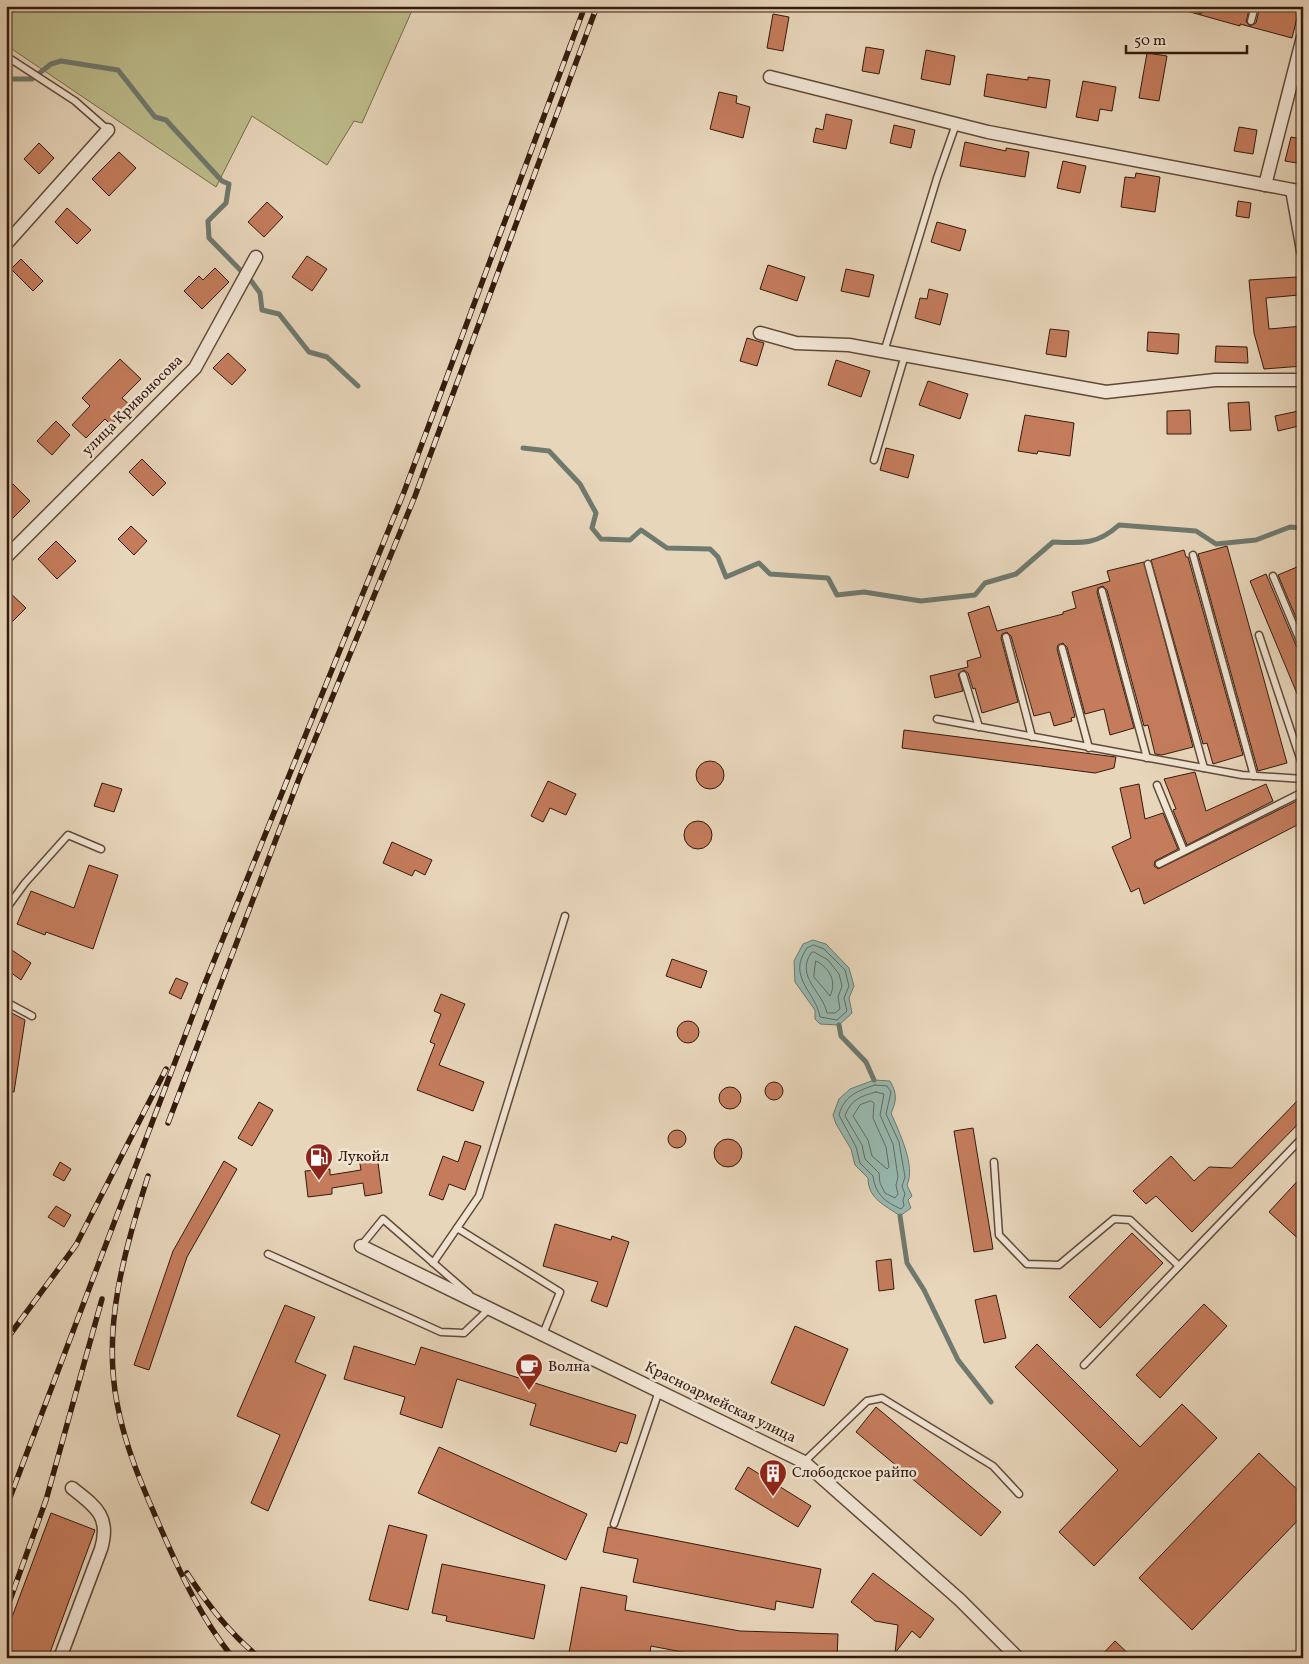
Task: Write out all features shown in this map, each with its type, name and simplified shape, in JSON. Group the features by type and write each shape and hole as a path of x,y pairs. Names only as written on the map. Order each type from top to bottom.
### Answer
{"street":[{"path":"1265,185 1303,37"},
{"path":"770,77 956,124 1297,191 1303,251"},
{"path":"6,244 108,130"},
{"name":"улица Кривоносова","path":"6,557 195,368 256,257"},
{"path":"760,333 796,343 849,345 1106,392 1215,380 1303,380"},
{"name":"Красноармейская улица","path":"361,1246 804,1462 960,1600 1018,1658"},
{"path":"60,1658 101,1549 105,1530 101,1514 94,1505 72,1488"}],"lane":[{"path":"1251,21 1255,6"},
{"path":"6,56 75,101 108,130"},
{"path":"884,352 937,178 956,124"},
{"path":"874,460 905,355"},
{"path":"1193,555 1254,776"},
{"path":"1148,564 1204,768"},
{"path":"1274,576 1303,648"},
{"path":"1102,591 1147,758"},
{"path":"1259,635 1303,766"},
{"path":"1006,636 1032,737"},
{"path":"1062,648 1090,748"},
{"path":"962,676 979,727"},
{"path":"937,719 1204,768 1254,776 1303,779"},
{"path":"1157,785 1184,851"},
{"path":"1159,864 1303,792"},
{"path":"6,909 68,835 101,849"},
{"path":"433,1263 479,1196 565,916"},
{"path":"6,1002 32,1016"},
{"path":"1084,1365 1303,1137"},
{"path":"994,1162 999,1235 1028,1264 1059,1265 1114,1219 1130,1220 1179,1266"},
{"path":"268,1254 440,1332 464,1333 486,1307 383,1219 361,1246"},
{"path":"457,1228 560,1292 543,1334"},
{"path":"614,1524 659,1391"},
{"path":"804,1462 867,1401 882,1398 993,1466 1019,1494"}],"shaded area":[{"path":"6,6 414,6 362,123 354,121 327,165 252,116 216,187 6,45"}],"water":[{"path":"813,940 826,944 849,968 854,986 849,998 852,1013 839,1025 820,1024 815,1019 815,1010 795,982 794,961 803,944"},
{"path":"874,1080 890,1081 892,1085 895,1097 891,1113 908,1159 909,1177 907,1185 912,1196 908,1200 911,1208 900,1216 883,1205 874,1196 868,1178 855,1165 851,1149 836,1124 833,1115 839,1099 850,1089"}],"building":[{"path":"1183,6 1196,6 1196,12 1201,14 1206,6 1250,6 1246,22 1250,26 1256,23 1260,6 1300,6 1292,38 1183,10"},
{"path":"773,14 789,17 783,51 767,48"},
{"path":"866,47 884,50 879,74 862,71"},
{"path":"926,50 955,56 950,85 921,79"},
{"path":"1147,53 1167,56 1159,101 1139,98"},
{"path":"987,74 1028,80 1028,77 1050,80 1046,108 984,96"},
{"path":"1083,81 1116,87 1112,111 1100,109 1098,121 1076,117"},
{"path":"719,92 737,96 736,103 750,107 743,138 710,129"},
{"path":"826,114 852,120 846,149 813,142 816,128 823,130"},
{"path":"894,125 915,130 911,148 890,143"},
{"path":"1239,127 1257,130 1253,154 1234,151"},
{"path":"1291,137 1303,139 1303,164 1285,161"},
{"path":"965,142 1006,151 1006,148 1029,152 1025,177 960,166"},
{"path":"39,143 54,158 39,174 24,159"},
{"path":"119,152 136,168 109,196 92,179"},
{"path":"1063,161 1086,166 1080,193 1057,188"},
{"path":"1136,173 1160,177 1155,212 1121,207 1125,177 1135,178"},
{"path":"1238,201 1251,203 1249,218 1236,216"},
{"path":"267,202 283,217 264,237 248,222"},
{"path":"67,208 91,230 77,244 55,222"},
{"path":"937,222 966,230 960,251 931,242"},
{"path":"307,256 327,269 312,291 292,277"},
{"path":"21,259 43,281 33,291 11,269"},
{"path":"768,265 805,277 797,301 760,289"},
{"path":"215,268 229,282 202,309 184,291 199,276 203,280"},
{"path":"846,269 874,275 869,297 841,291"},
{"path":"1297,277 1299,295 1266,298 1269,329 1303,326 1303,366 1264,369 1254,333 1249,280"},
{"path":"929,289 948,294 940,325 915,318 920,298 927,299"},
{"path":"1050,329 1069,331 1066,357 1046,354"},
{"path":"1148,332 1179,334 1178,354 1147,351"},
{"path":"747,338 764,343 757,366 740,361"},
{"path":"1216,346 1247,347 1248,363 1215,362"},
{"path":"228,353 246,370 232,385 213,368"},
{"path":"120,359 141,379 122,398 130,405 111,425 105,419 86,438 72,425 90,406 82,398"},
{"path":"836,360 870,371 861,397 828,385"},
{"path":"928,381 968,394 960,419 919,405"},
{"path":"1249,402 1251,430 1230,431 1228,403"},
{"path":"1190,410 1191,434 1167,434 1167,411"},
{"path":"1303,410 1303,425 1278,431 1275,416"},
{"path":"1025,415 1074,423 1070,456 1038,451 1037,454 1018,451"},
{"path":"56,421 70,435 52,455 37,441"},
{"path":"886,448 914,455 908,478 880,470"},
{"path":"142,459 166,483 153,496 129,472"},
{"path":"13,484 30,501 6,525 6,491"},
{"path":"131,526 147,541 134,555 118,539"},
{"path":"56,541 76,561 57,579 38,559"},
{"path":"1227,546 1287,763 1258,771 1198,554"},
{"path":"1184,550 1186,557 1188,557 1243,755 1213,764 1207,743 1203,744 1151,560"},
{"path":"1144,562 1193,747 1162,755 1155,754 1148,725 1144,726 1107,590 1103,586 1098,588 1097,592 1134,728 1110,735 1104,709 1085,714 1067,647 1063,643 1058,645 1057,649 1075,717 1071,718 1072,721 1054,726 1050,712 1034,716 1011,636 1007,632 1002,634 1001,638 1018,702 982,713 975,688 973,689 968,673 964,670 958,674 963,691 935,698 930,676 968,667 967,661 981,657 968,613 989,606 997,631 1063,614 1063,612 1076,608 1072,592 1110,581 1107,571"},
{"path":"1297,567 1303,581 1303,634 1278,575"},
{"path":"1266,574 1298,650 1303,653 1303,708 1250,581"},
{"path":"6,589 26,608 6,628"},
{"path":"904,730 1116,757 1114,768 1095,773 902,748"},
{"path":"710,761 720,765 724,775 720,785 710,789 700,785 696,775 700,765"},
{"path":"1195,772 1206,811 1266,784 1273,801 1187,845 1173,810 1176,809 1164,779"},
{"path":"548,781 576,794 566,815 550,808 543,822 531,816"},
{"path":"102,783 122,789 114,812 94,806"},
{"path":"1139,784 1145,819 1163,813 1178,849 1155,861 1154,866 1158,869 1303,798 1303,822 1144,904 1139,888 1131,892 1112,847 1131,838 1120,788"},
{"path":"698,821 708,825 712,835 708,845 698,849 688,845 684,835 688,825"},
{"path":"392,842 432,860 425,875 415,870 412,876 383,863"},
{"path":"89,865 118,875 93,949 46,932 45,935 17,924 31,891 74,908"},
{"path":"6,946 31,963 21,980 6,969"},
{"path":"672,959 707,971 701,988 666,976"},
{"path":"176,978 188,983 181,999 169,993"},
{"path":"441,994 465,1004 439,1065 484,1082 473,1111 417,1090 435,1044 430,1042 441,1014 434,1011"},
{"path":"6,1010 25,1020 14,1092 6,1091"},
{"path":"688,1021 696,1024 699,1032 696,1040 688,1043 680,1040 677,1032 680,1024"},
{"path":"774,1082 780,1085 783,1091 780,1097 774,1100 768,1097 765,1091 768,1085"},
{"path":"730,1087 738,1090 741,1098 738,1106 730,1109 722,1106 719,1098 722,1090"},
{"path":"1303,1095 1303,1119 1192,1232 1156,1196 1146,1204 1133,1191 1171,1156 1194,1181 1209,1167 1232,1168"},
{"path":"259,1102 273,1110 252,1146 238,1138"},
{"path":"973,1128 993,1249 974,1252 954,1131"},
{"path":"677,1130 683,1133 686,1139 683,1145 677,1148 671,1145 668,1139 671,1133"},
{"path":"728,1139 738,1143 742,1153 738,1163 728,1167 718,1163 714,1153 718,1143"},
{"path":"465,1141 481,1146 465,1190 449,1184 443,1200 429,1195 443,1156 458,1162"},
{"path":"377,1155 382,1193 365,1196 363,1183 332,1188 332,1194 308,1197 305,1171 330,1169 330,1175 361,1170 359,1158"},
{"path":"224,1161 237,1169 187,1257 149,1370 134,1365 173,1251"},
{"path":"60,1162 71,1169 64,1181 53,1175"},
{"path":"1303,1175 1303,1243 1269,1212"},
{"path":"56,1206 71,1215 64,1227 48,1217"},
{"path":"555,1224 611,1240 612,1236 629,1242 607,1307 591,1301 598,1282 543,1266"},
{"path":"1132,1233 1163,1263 1100,1328 1069,1297"},
{"path":"891,1259 894,1289 879,1291 876,1261"},
{"path":"996,1295 1006,1338 984,1343 975,1300"},
{"path":"1204,1304 1227,1326 1160,1398 1136,1375"},
{"path":"285,1305 315,1317 295,1362 326,1375 268,1511 251,1503 280,1435 237,1416"},
{"path":"795,1326 848,1349 824,1406 771,1383"},
{"path":"1037,1344 1140,1447 1182,1404 1217,1438 1094,1566 1059,1532 1118,1470 1015,1367"},
{"name":"Волна","path":"354,1346 415,1365 421,1347 636,1415 627,1444 620,1442 616,1452 530,1425 536,1404 457,1379 442,1428 400,1414 405,1397 344,1379"},
{"path":"876,1407 1001,1512 981,1536 856,1432"},
{"path":"439,1447 587,1514 566,1560 418,1493"},
{"path":"1259,1453 1303,1495 1303,1515 1192,1630 1139,1578"},
{"name":"Слободское райпо","path":"748,1467 811,1506 798,1527 735,1489"},
{"path":"51,1513 95,1530 48,1658 6,1658 6,1633"},
{"path":"389,1525 427,1535 408,1610 369,1600"},
{"path":"608,1527 821,1569 813,1608 776,1601 775,1610 633,1582 638,1559 603,1552"},
{"path":"442,1564 545,1585 534,1639 446,1621 447,1616 432,1613"},
{"path":"873,1573 934,1619 920,1638 912,1631 895,1653 898,1625 875,1621 851,1602"},
{"path":"581,1587 627,1596 625,1610 740,1631 838,1634 837,1658 713,1658 651,1646 649,1658 614,1655 614,1658 568,1658"},
{"path":"1115,1641 1133,1658 1099,1658"}],"waterway":[{"path":"6,79 32,79 51,64 61,61 118,70 155,117 166,120 222,181 229,184 226,203 208,221 209,238 252,282 260,293 262,310 279,314 309,352 327,357 358,386"},
{"path":"523,448 549,451 580,484 596,513 592,528 601,539 630,540 641,530 667,548 710,549 718,557 726,577 759,563 770,574 828,578 837,595 864,592 921,601 975,595 985,583 1016,574 1053,542 1072,543 1089,541 1111,532 1119,525 1196,531 1216,544 1256,540 1290,527 1303,528"},
{"path":"839,1025 841,1036 866,1062 874,1080"},
{"path":"900,1216 907,1263 924,1290 958,1360 991,1402"}],"railway":[{"path":"6,1508 205,983 404,492 585,6"},
{"path":"168,1123 300,776 415,496 597,6"},
{"path":"6,1340 76,1245 166,1069"},
{"path":"148,1176 124,1260 114,1316 112,1345 117,1403 135,1467 184,1579 201,1612 233,1658"},
{"path":"6,1611 46,1500 102,1299"},
{"path":"187,1573 220,1618 260,1658"}],"place":[{"name":"Лукойл","path":"319,1181"},
{"name":"Волна","path":"529,1391"},
{"name":"Слободское райпо","path":"773,1497"}]}
